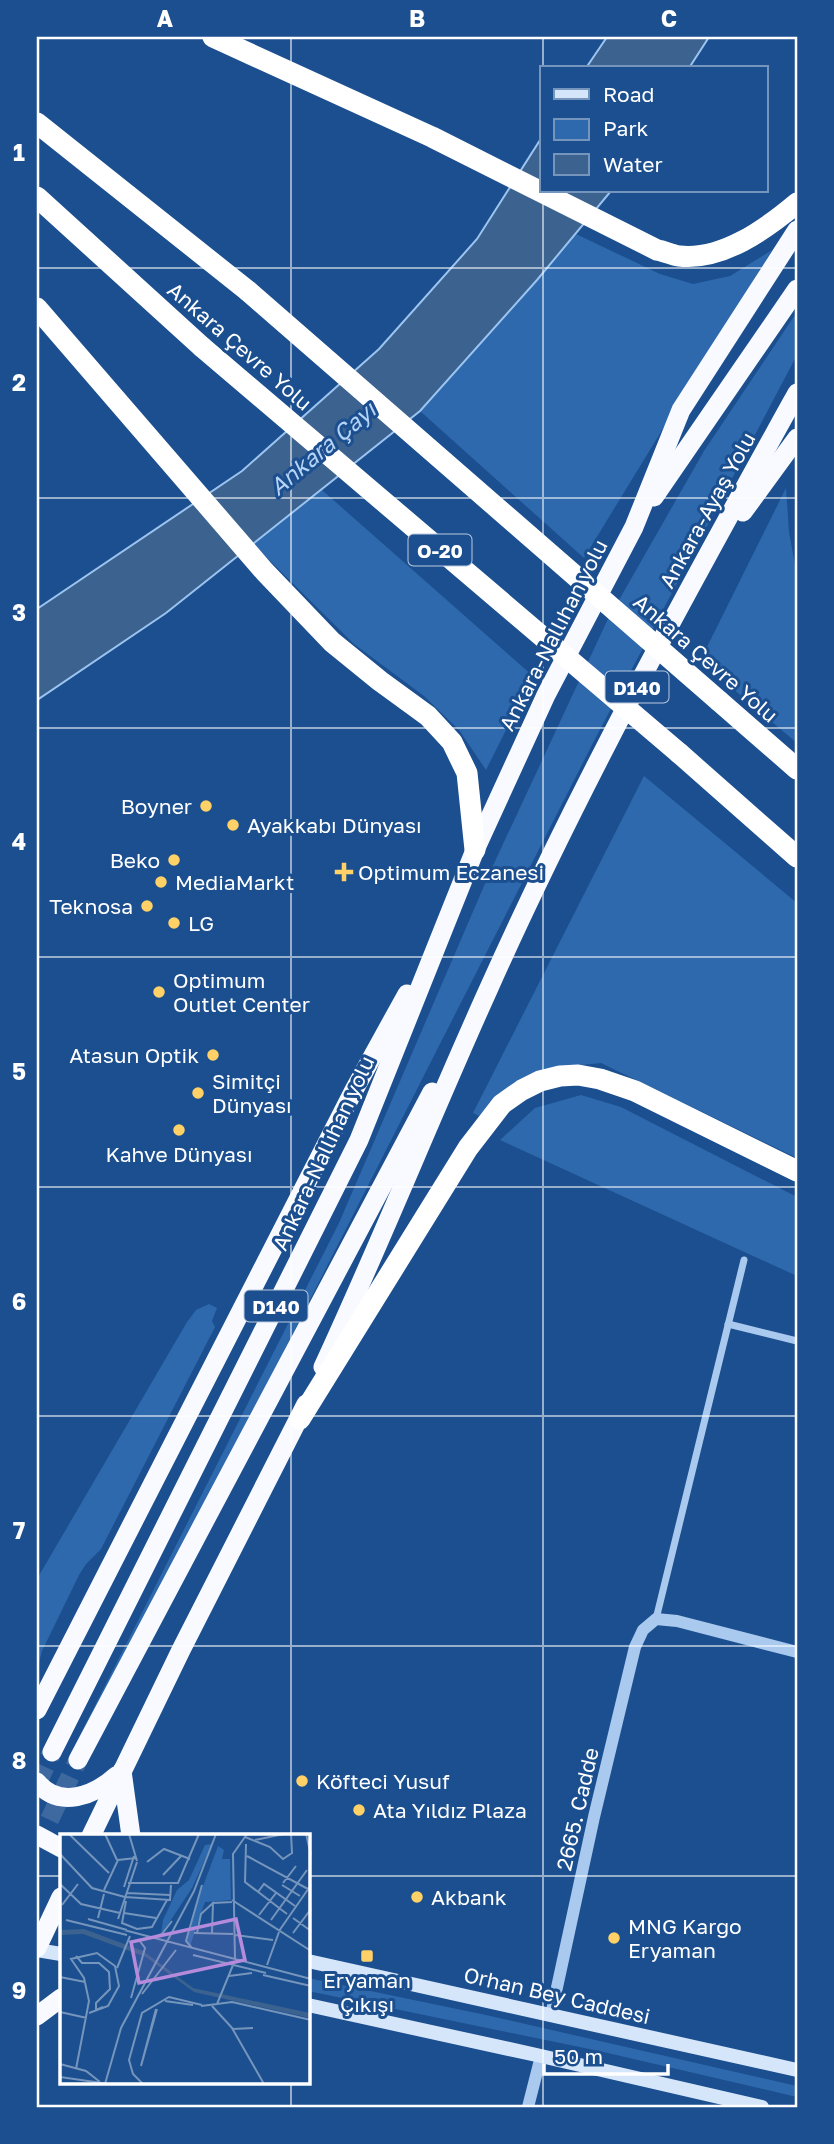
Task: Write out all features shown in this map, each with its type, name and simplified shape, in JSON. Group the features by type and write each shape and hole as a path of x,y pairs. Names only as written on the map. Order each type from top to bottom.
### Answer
{"highway":[{"path":"213,37 432,138 540,191"},
{"name":"Ankara Çevre Yolu","path":"37,123 248,291 797,769"},
{"path":"541,192 657,250 678,256 701,255 723,249 750,236 797,203"},
{"name":"Ankara Çevre Yolu","path":"37,197 201,347 797,857"},
{"path":"634,527 681,410 797,230"},
{"name":"Ankara-Ayaş Yolu","path":"634,527 797,289"},
{"path":"37,308 265,572 332,642 428,716 452,742 467,773 475,850"},
{"name":"Ankara-Ayaş Yolu","path":"489,987 605,747 797,393"},
{"path":"695,578 797,438"},
{"name":"Ankara-Nallıhan yolu","path":"52,1752 359,1140 475,850 546,695 634,527"},
{"path":"37,1710 354,1090 442,932"},
{"path":"91,1834 300,1419 367,1272 489,987"},
{"name":"D140","path":"78,1760 489,987"},
{"path":"300,1419 468,1147 502,1104 540,1081 578,1075 635,1091 797,1171"},
{"path":"37,1782 54,1795 86,1796 103,1787 122,1770"},
{"path":"122,1770 131,1834"},
{"path":"37,1835 60,1847"},
{"path":"37,1949 60,1899"},
{"path":"37,2016 60,1999"}],"main road":[{"path":"37,1949 60,1954"},
{"name":"Orhan Bey Caddesi","path":"310,1961 797,2070"},
{"path":"310,2005 762,2107"}],"street":[{"path":"744,1260 656,1619 797,1652"},
{"path":"728,1324 797,1341"},
{"name":"2665. Cadde","path":"551,2015 635,1647 642,1630 656,1619"},
{"path":"528,2107 541,2056"}],"green space":[{"path":"576,234 660,274 693,284 730,276 772,250 584,558 420,411"},
{"path":"797,312 797,355 594,741 76,1760 69,1757 339,1223 490,872 607,621 704,451"},
{"path":"786,488 789,532 797,576 797,743 700,661"},
{"path":"322,490 533,676 486,770 459,730 424,696 354,644 253,544"},
{"path":"644,776 797,903 797,1158 601,1063 564,1067 504,1096 479,1116 473,1113"},
{"path":"581,1095 621,1107 797,1197 797,1276 500,1140 535,1108"},
{"path":"209,1304 217,1308 212,1321 215,1327 101,1549 79,1575 42,1651 37,1671 37,1579 187,1322 196,1310"},
{"path":"310,1978 486,2015 797,2086 797,2097 599,2051 310,1991"}],"water":[{"path":"607,37 709,37 690,66 587,66"},
{"name":"Ankara Çayı","path":"540,140 540,192 610,192 537,280 420,411 166,613 37,700 37,609 242,471 379,349 477,239"}],"tunnel":[{"path":"37,1784 52,1752"},
{"path":"37,1846 78,1760"}],"place":[{"name":"Boyner","path":"206,806"},
{"name":"Ayakkabı Dünyası","path":"233,825"},
{"name":"Beko","path":"174,860"},
{"name":"Optimum Eczanesi","path":"344,872"},
{"name":"MediaMarkt","path":"161,882"},
{"name":"Teknosa","path":"147,906"},
{"name":"LG","path":"174,923"},
{"name":"Optimum Outlet Center","path":"159,992"},
{"name":"Atasun Optik","path":"213,1055"},
{"name":"Simitçi Dünyası","path":"198,1093"},
{"name":"Kahve Dünyası","path":"179,1130"},
{"name":"Köfteci Yusuf","path":"302,1781"},
{"name":"Ata Yıldız Plaza","path":"359,1810"},
{"name":"Akbank","path":"417,1897"},
{"name":"MNG Kargo Eryaman","path":"614,1938"},
{"name":"Eryaman Çıkışı","path":"367,1956"}]}
